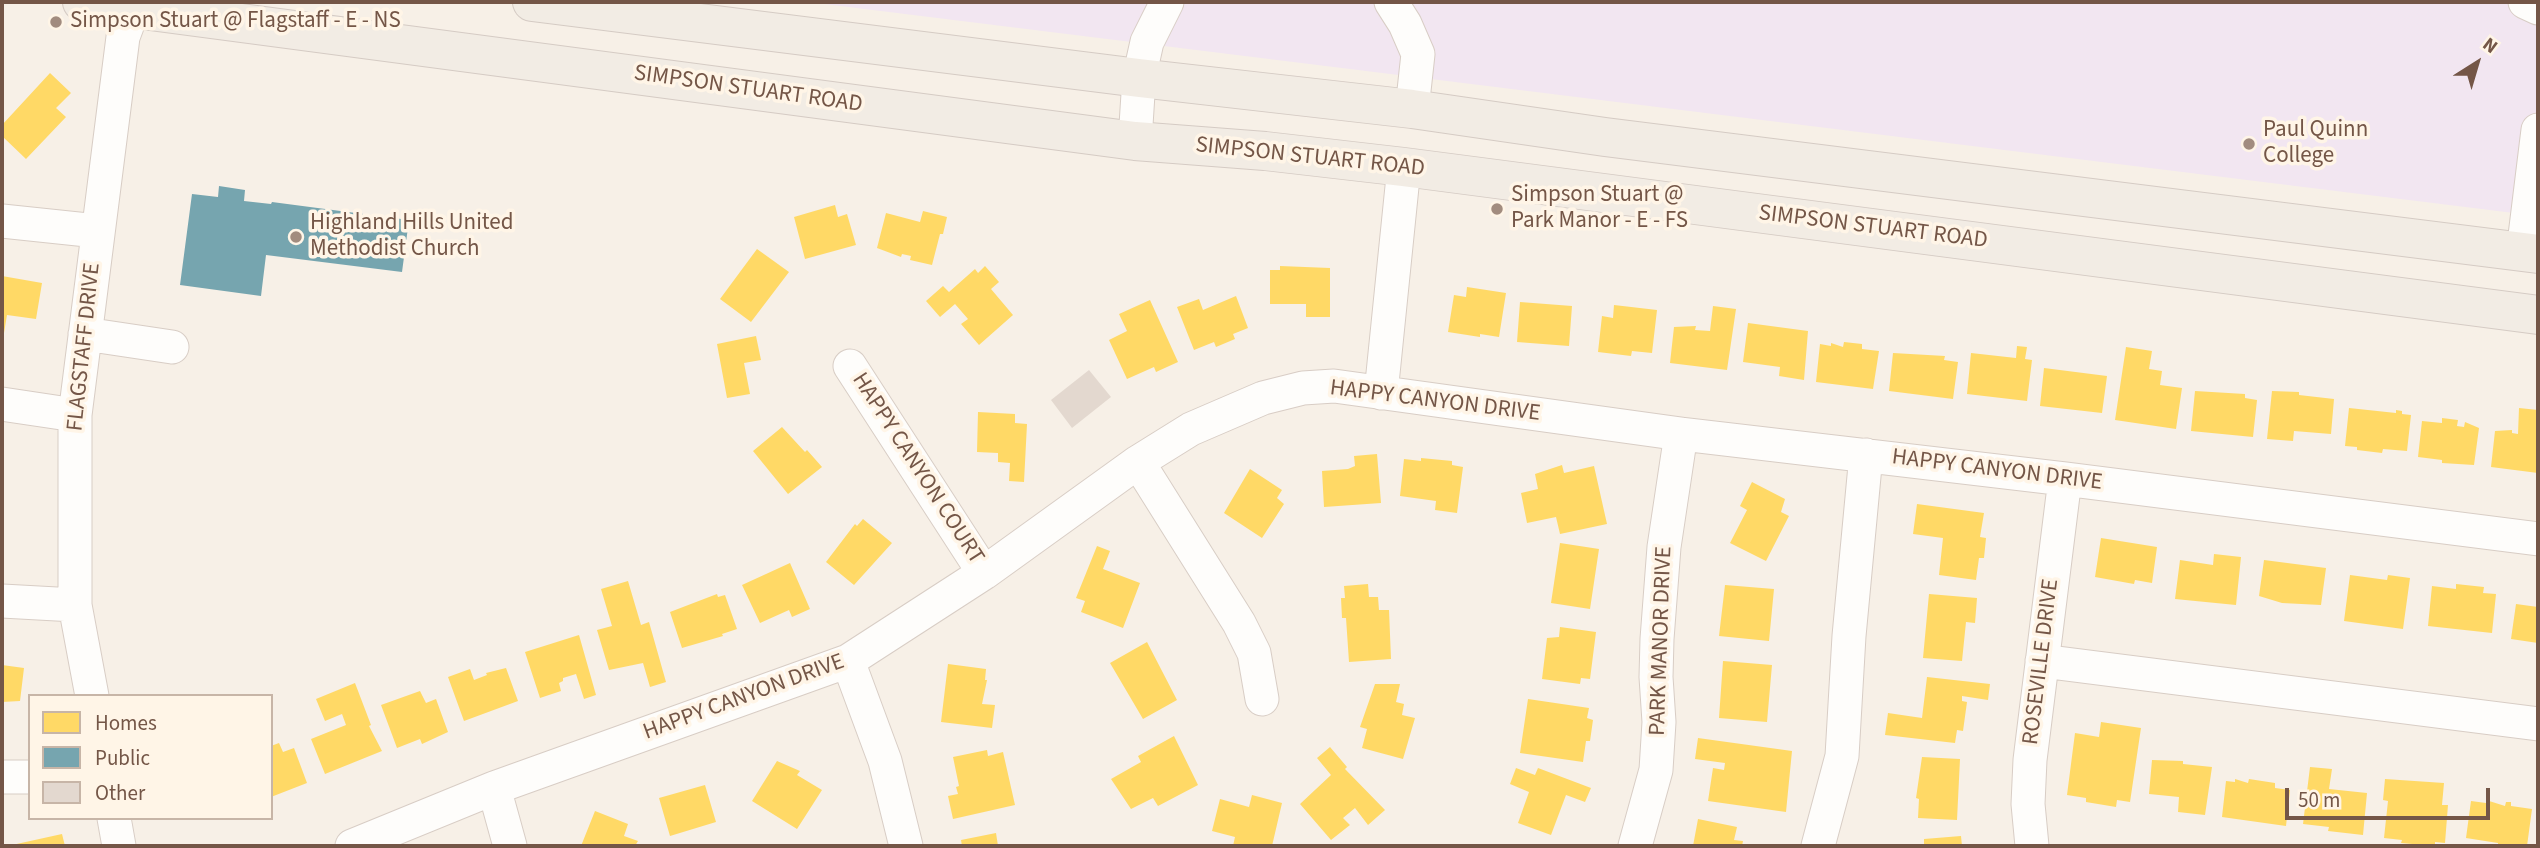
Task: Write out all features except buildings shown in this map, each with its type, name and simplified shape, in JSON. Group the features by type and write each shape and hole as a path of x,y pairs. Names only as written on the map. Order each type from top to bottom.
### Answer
{"main road":[{"name":"SIMPSON STUART ROAD","path":"82,2 135,5 1135,141 1265,151 1404,167 2529,314"},
{"path":"532,2 1139,78 1412,109 1605,137 2530,253 2529,314"},
{"path":"1404,167 1412,109"}],"street":[{"path":"1135,141 1139,78 1147,43 1167,2"},
{"path":"1391,2 1405,24 1418,54 1412,109"},
{"path":"2525,2 2538,8"},
{"name":"FLAGSTAFF DRIVE","path":"92,694 75,605 75,415 123,37 135,5"},
{"path":"2530,253 2530,187 2538,130"},
{"path":"1381,393 1404,167"},
{"path":"2,220 97,231"},
{"path":"85,334 172,347"},
{"name":"HAPPY CANYON COURT","path":"850,366 984,573"},
{"name":"HAPPY CANYON DRIVE","path":"352,846 494,788 848,662 984,573 1138,462 1191,429 1263,398 1303,388 1334,386 1681,434 2538,539"},
{"path":"2,404 75,415"},
{"name":"PARK MANOR DRIVE","path":"1635,846 1656,770 1659,722 1657,639 1664,547 1681,434"},
{"path":"1818,846 1842,756 1849,636 1866,455"},
{"path":"1138,462 1254,653 1262,699"},
{"name":"ROSEVILLE DRIVE","path":"2032,846 2028,804 2030,771 2065,479"},
{"path":"2,601 75,605"},
{"path":"2042,661 2538,724"},
{"path":"848,662 885,761 906,846"},
{"path":"2,777 28,777"},
{"path":"494,788 510,846"},
{"path":"114,820 119,846"}],"shaded area":[{"name":"Paul Quinn College","path":"808,2 2538,2 2538,216 1455,82"}],"place":[{"name":"Simpson Stuart @ Flagstaff - E - NS","path":"56,22"},
{"name":"Paul Quinn College","path":"2249,144"},
{"name":"Simpson Stuart @ Park Manor - E - FS","path":"1497,209"},
{"name":"Highland Hills United Methodist Church","path":"296,237"}]}
